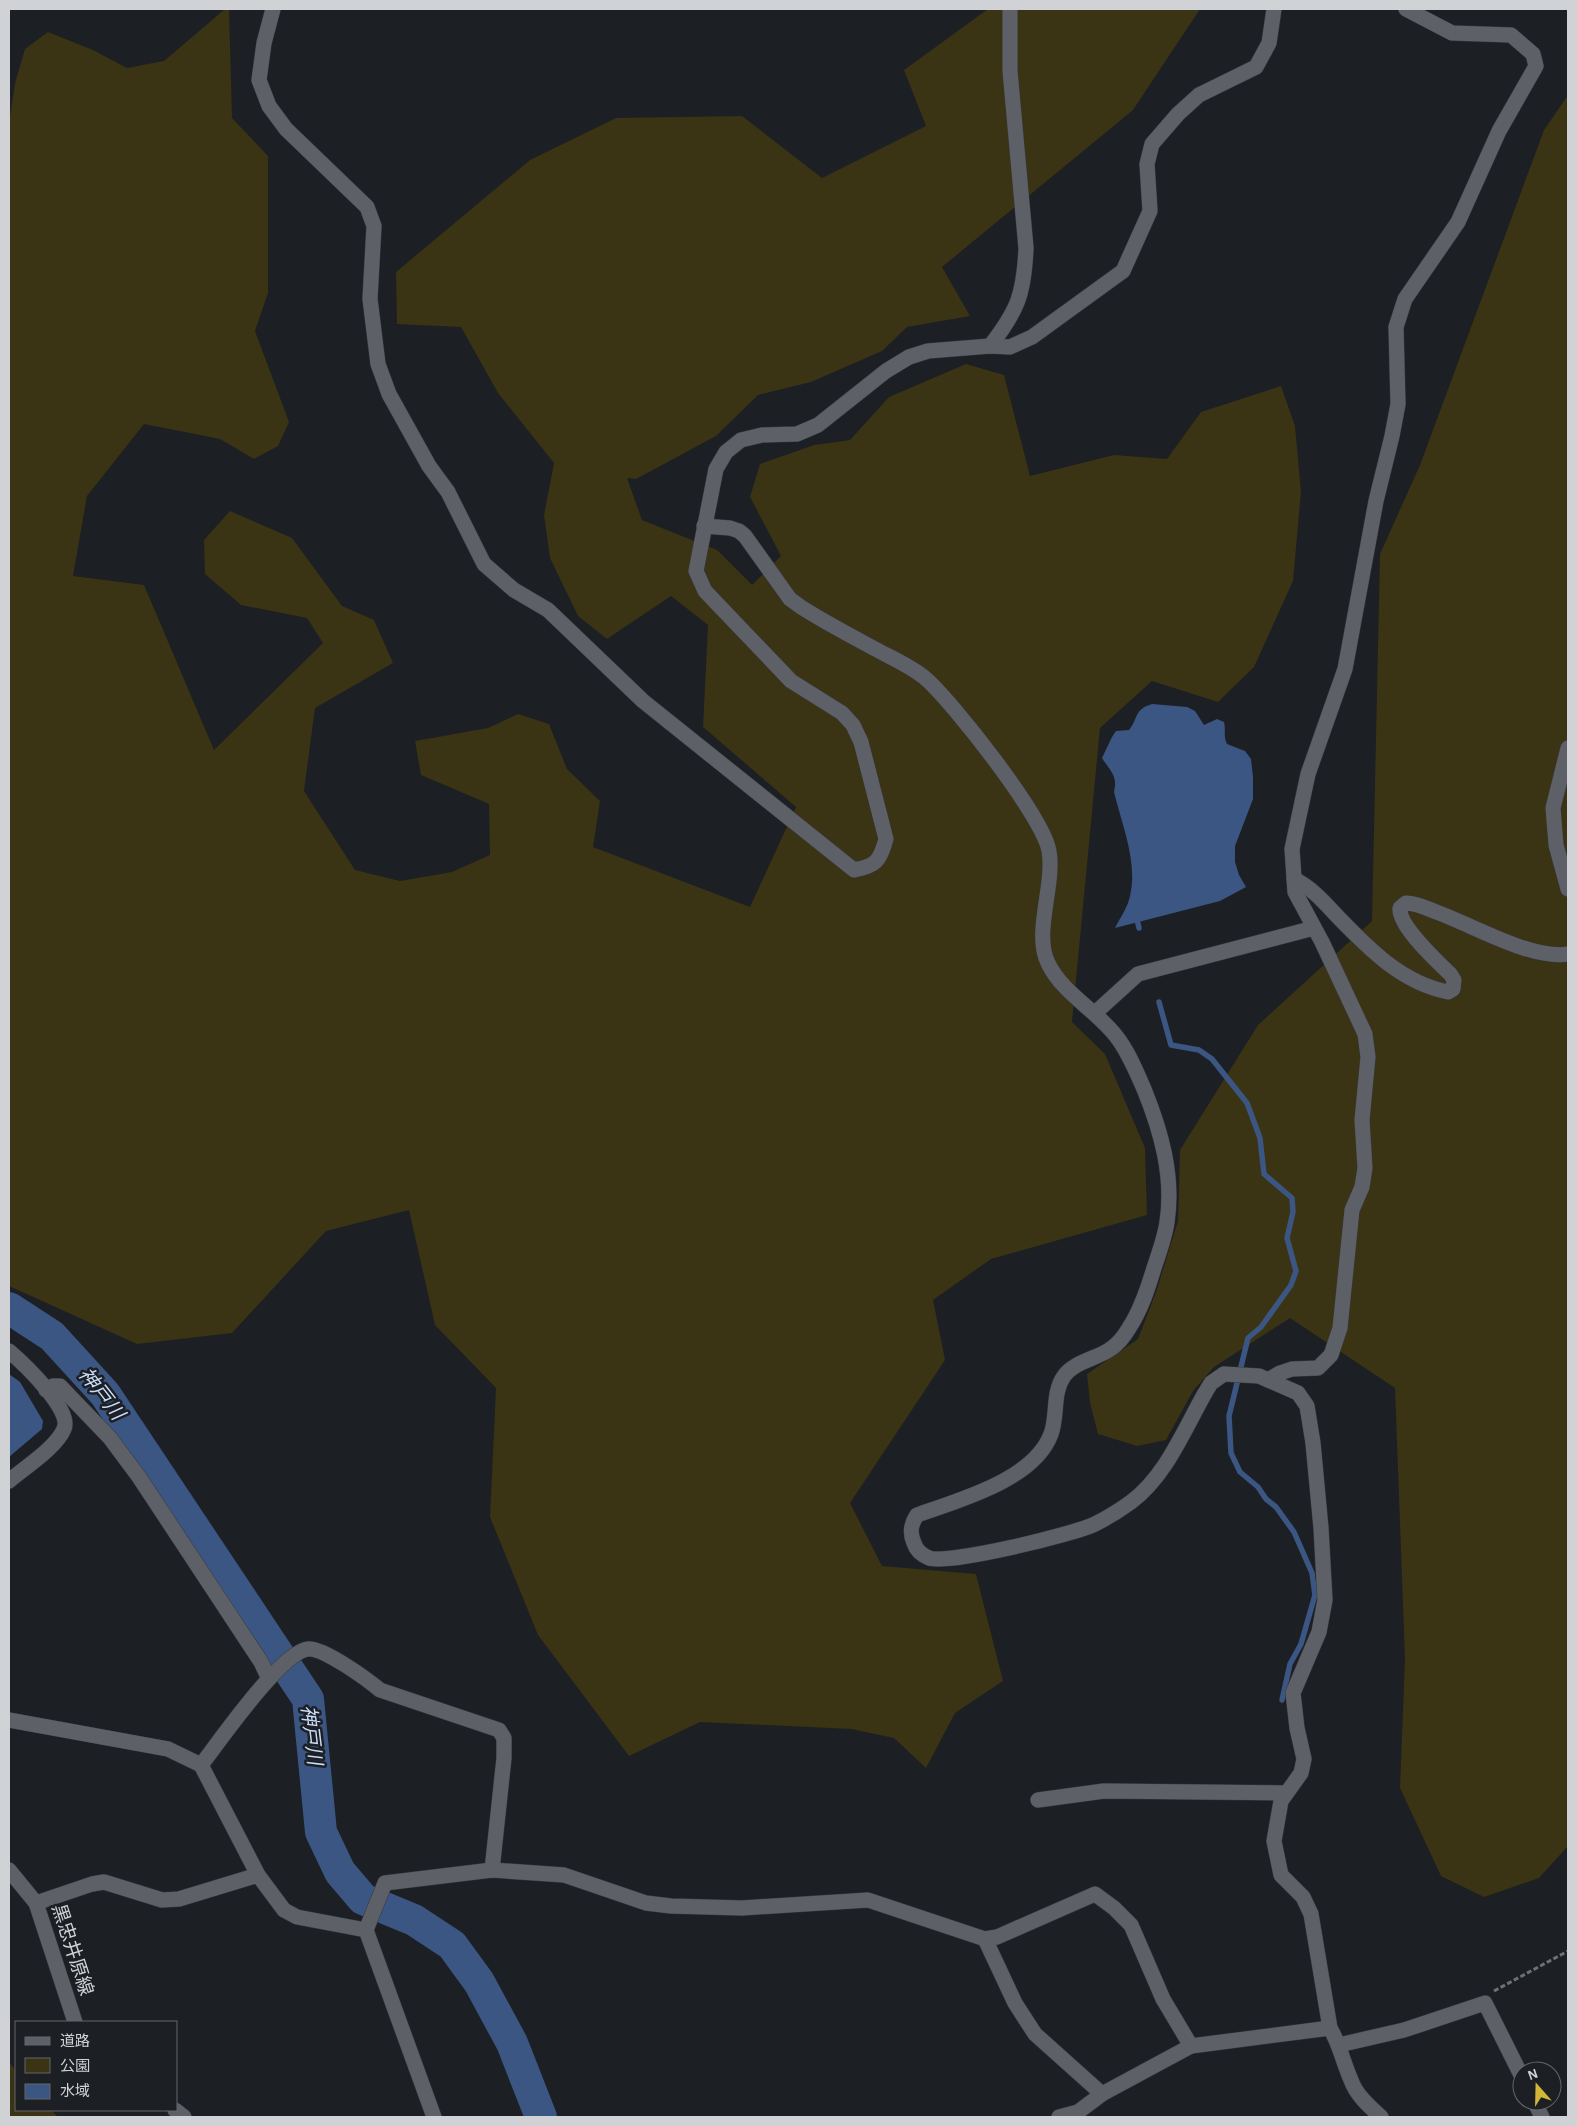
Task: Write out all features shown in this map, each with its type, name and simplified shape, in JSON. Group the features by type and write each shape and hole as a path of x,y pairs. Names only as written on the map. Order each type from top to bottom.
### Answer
{"street":[{"path":"273,9 264,43 259,80 269,106 286,130 367,207 374,226 370,299 378,364 389,394 429,466 448,492 484,564 514,590 548,610 643,701 854,870 870,867 882,855 886,839 861,742 853,725 842,713 791,682 705,591 696,571 716,469 726,452 742,440 762,435 797,434 818,425 886,371 908,357 928,351 990,346 1010,347 1032,337 1123,270 1150,211 1147,164 1152,144 1178,114 1199,95 1256,67 1269,43 1274,9"},
{"path":"990,346 1009,321 1019,300 1025,278 1026,248 1010,71 1010,9"},
{"path":"1268,1380 1292,1369 1318,1368 1331,1355 1340,1328 1352,1210 1362,1187 1365,1168 1362,1120 1368,1057 1365,1034 1295,892 1292,848 1308,774 1345,669 1376,501 1392,436 1398,404 1396,326 1406,299 1458,222 1499,131 1536,66 1533,54 1511,35 1452,33 1406,9"},
{"path":"704,526 739,531 745,536 790,599 816,616 924,677 952,706 995,762 1036,820 1049,848 1051,874 1044,921 1046,960 1056,977 1117,1037 1135,1068 1154,1114 1166,1158 1169,1192 1167,1224 1142,1304 1129,1329 1112,1349 1074,1366 1063,1378 1057,1394 1051,1434 1039,1453 1024,1468 980,1492 917,1515 911,1524 912,1538 916,1550 930,1558 951,1559 1064,1536 1095,1524 1132,1501 1160,1473 1211,1383 1218,1377 1230,1373 1249,1374 1268,1380 1298,1393 1307,1406 1322,1528 1325,1600 1319,1632 1293,1693 1296,1728 1304,1759 1301,1773 1285,1792 1278,1811 1274,1841 1281,1875 1302,1897 1311,1914 1330,2028 1339,2044 1351,2082 1365,2101 1381,2117"},
{"path":"1568,748 1553,808 1556,845 1568,889"},
{"path":"1294,879 1308,886 1373,953 1407,976 1434,989 1448,992 1453,989 1454,980 1452,975 1426,950 1400,918 1400,908 1406,903 1416,904 1460,921 1523,949 1560,955 1568,954"},
{"path":"1095,1014 1138,974 1314,928"},
{"path":"9,1351 33,1374 62,1410 66,1421 64,1429 56,1441 9,1482"},
{"path":"46,1390 53,1386 60,1386 110,1438 139,1477 271,1676"},
{"path":"201,1766 271,1676 298,1653 308,1649 320,1651 365,1678 380,1690 499,1730 504,1738 504,1758 492,1870"},
{"path":"9,1720 168,1749 201,1766 258,1875 284,1910 296,1917 368,1925"},
{"path":"1038,1800 1104,1790 1285,1792"},
{"name":"黒忠井原線","path":"9,1870 36,1903 75,2021"},
{"path":"434,2117 368,1925 385,1883 492,1870 564,1875 646,1903 671,1906 742,1908 868,1900 985,1939 997,1937 1095,1894 1132,1925 1163,1999 1191,2046"},
{"path":"36,1903 92,1884 104,1882 162,1900 179,1899 258,1875"},
{"path":"985,1939 1015,2003 1035,2034 1102,2094"},
{"path":"1339,2044 1404,2030 1485,2003 1514,2061"},
{"path":"1058,2117 1078,2112 1102,2094 1191,2046 1330,2028"}],"path":[{"path":"1485,2003 1488,1995 1568,1951"}],"green space":[{"path":"225,9 229,9 232,118 268,156 268,293 255,331 289,422 278,446 254,459 220,439 144,424 87,496 73,576 144,585 214,750 323,643 307,618 241,605 205,574 204,540 230,511 292,538 342,606 374,620 393,663 315,708 304,791 355,870 400,881 452,872 490,855 489,804 421,775 415,741 488,728 518,714 549,724 567,769 600,801 593,847 750,907 796,807 703,727 708,625 671,596 607,639 578,616 550,558 544,515 554,463 498,393 461,327 397,324 396,272 530,160 616,118 742,116 822,178 926,126 904,70 988,9 1200,9 1133,110 942,267 970,316 907,327 882,351 811,382 758,395 716,436 636,479 627,478 642,520 717,550 752,585 781,556 750,497 760,464 814,445 850,440 889,397 966,364 1004,375 1030,476 1114,455 1167,459 1201,412 1281,386 1295,426 1301,492 1293,581 1254,667 1218,702 1152,681 1100,728 1072,1022 1105,1054 1145,1148 1147,1215 991,1259 933,1300 945,1360 850,1503 882,1566 976,1574 1003,1681 955,1713 926,1768 894,1738 851,1729 700,1722 629,1756 538,1635 490,1517 496,1388 435,1325 409,1210 326,1231 232,1333 137,1344 9,1286 9,123 15,83 25,49 48,32 93,50 127,68 164,61"},
{"path":"1568,95 1568,1846 1539,1878 1484,1897 1441,1876 1400,1788 1405,1658 1395,1388 1290,1318 1214,1367 1193,1391 1166,1440 1137,1446 1098,1434 1090,1403 1087,1374 1138,1339 1156,1292 1178,1221 1180,1150 1258,1025 1372,921 1380,554 1420,465 1544,130"},
{"path":"9,2062 15,2070 15,2111 52,2111 58,2117 9,2117"}],"water":[{"path":"1152,704 1187,707 1195,711 1204,725 1217,719 1224,722 1227,744 1245,751 1251,759 1253,799 1235,846 1235,862 1239,875 1246,887 1220,901 1115,928 1129,900 1132,870 1128,844 1114,792 1114,777 1102,758 1116,731 1129,730 1139,712"},
{"path":"9,1374 20,1382 43,1421 42,1429 9,1457"}],"waterway":[{"path":"1136,915 1139,928"},
{"path":"1159,1002 1171,1045 1199,1050 1212,1059 1247,1103 1260,1138 1264,1174 1292,1198 1293,1212 1287,1238 1296,1271 1291,1285 1261,1327 1248,1338 1229,1416 1231,1453 1240,1472 1258,1487 1266,1499 1276,1507 1294,1532 1312,1573 1315,1595 1301,1644 1290,1664 1282,1700"},
{"name":"神戸川","path":"9,1308 52,1336 105,1394 308,1699 321,1832 340,1872 363,1899 414,1920 452,1945 479,1982 512,2043 541,2117"}]}
